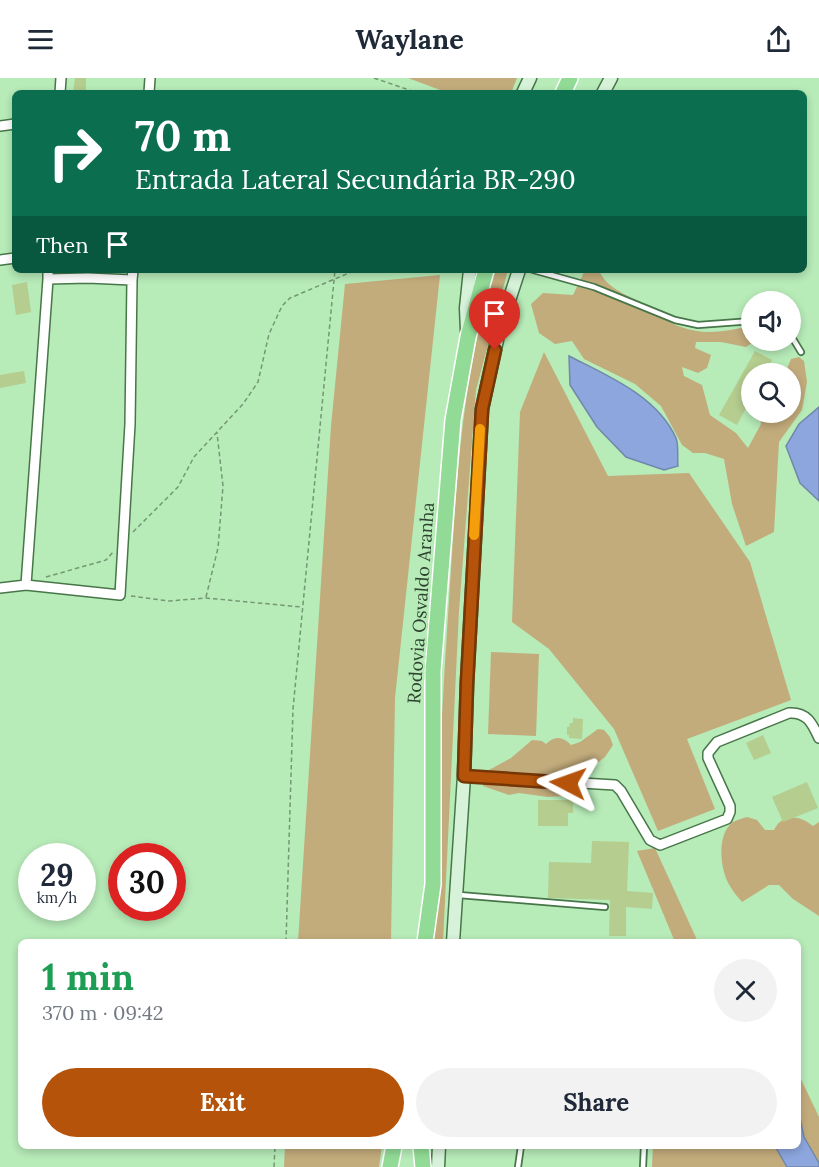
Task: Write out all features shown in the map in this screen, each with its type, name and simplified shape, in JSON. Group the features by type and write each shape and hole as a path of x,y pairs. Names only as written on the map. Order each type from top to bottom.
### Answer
{"highway":[{"name":"Rodovia Osvaldo Aranha","path":"425,939 433,884 434,671 453,420 468,337 485,273"},
{"path":"390,1167 393,1149"},
{"path":"421,1149 423,1167"}],"main road":[{"path":"468,337 466,308 470,273"},
{"path":"453,939 464,776 482,409 499,331 518,273"},
{"path":"438,1167 439,1149"}],"street":[{"path":"0,588 26,585 120,595 130,424 133,273"},
{"path":"26,585 48,275 132,280"},
{"path":"464,776 615,785 621,791 650,840 660,845 727,819 730,806 708,758 708,753 717,742 789,712 798,712 810,720 819,738"}],"lane":[{"path":"544,273 594,287 675,320 698,325 741,322"},
{"path":"456,895 605,907"},
{"path":"518,1167 521,1149"},
{"path":"643,1167 644,1149"}],"path":[{"path":"374,78 409,90"},
{"path":"286,939 293,709 335,273"},
{"path":"44,578 106,560 178,488 194,457 243,404 258,382 269,334 282,306 290,298 349,273"},
{"path":"206,598 218,548 223,486 217,432"},
{"path":"120,595 169,601 206,598 301,607"},
{"path":"274,1167 275,1149"}],"shaded area":[{"path":"408,78 517,78 512,90 440,90"},
{"path":"495,273 507,273 476,390 459,611 443,939 431,939 444,673 459,465 468,386"},
{"path":"584,273 600,273 613,287 681,327 713,332 741,328 741,346 721,342 696,342 695,348 711,355 707,368 698,373 682,367 684,376 702,385 710,415 736,433 748,448 761,423 793,423 779,442 774,532 746,546 732,504 724,459 705,453 693,453 682,445 661,406 635,384 584,359 572,341 555,344 539,333 531,304 543,293 573,295"},
{"path":"440,275 395,698 391,939 298,939 331,426 345,284"},
{"path":"544,352 608,476 689,473 750,562 791,700 687,739 715,809 658,831 614,729 549,649 512,622 520,412"},
{"path":"799,357 804,361 807,382 802,410 801,363 789,363 791,359"},
{"path":"491,652 539,654 536,736 488,734"},
{"path":"598,729 604,730 613,745 605,757 591,768 584,789 577,795 548,797 519,793 509,795 483,786 489,770 511,758 532,740 546,744 558,738 571,745 580,742"},
{"path":"747,817 757,820 765,830 774,830 777,824 792,817 813,826 819,822 819,916 793,899 779,885 769,885 742,902 734,892 724,871 722,844 724,835 733,822"},
{"path":"655,848 697,939 674,939 637,851"},
{"path":"801,1079 819,1117 819,1167 652,1167 653,1149 801,1149"},
{"path":"285,1149 382,1149 379,1167 284,1167"}],"water":[{"path":"569,356 630,389 657,410 668,423 676,438 678,466 664,470 626,457 597,427 570,385"},
{"path":"819,407 819,501 800,483 786,446 801,422"},
{"path":"801,1122 804,1137 819,1167 787,1167 777,1149 801,1149"}],"building":[{"path":"75,78 86,78 86,90 73,90"},
{"path":"27,282 31,312 16,315 12,285"},
{"path":"755,351 772,360 770,363 748,363"},
{"path":"24,371 26,383 0,388 0,375"},
{"path":"741,376 741,418 737,425 719,415"},
{"path":"573,718 583,719 582,739 569,738 567,735 567,727 573,723"},
{"path":"763,735 771,753 754,760 746,743"},
{"path":"807,782 818,808 783,822 772,797"},
{"path":"538,800 573,800 573,813 568,813 568,826 538,826"},
{"path":"592,841 629,842 627,891 653,893 652,909 626,907 626,936 609,936 610,900 548,898 549,862 591,863"}],"slow traffic":[{"path":"474,535 480,429"}],"route":[{"path":"495,350 482,409 464,776 568,783"}]}
